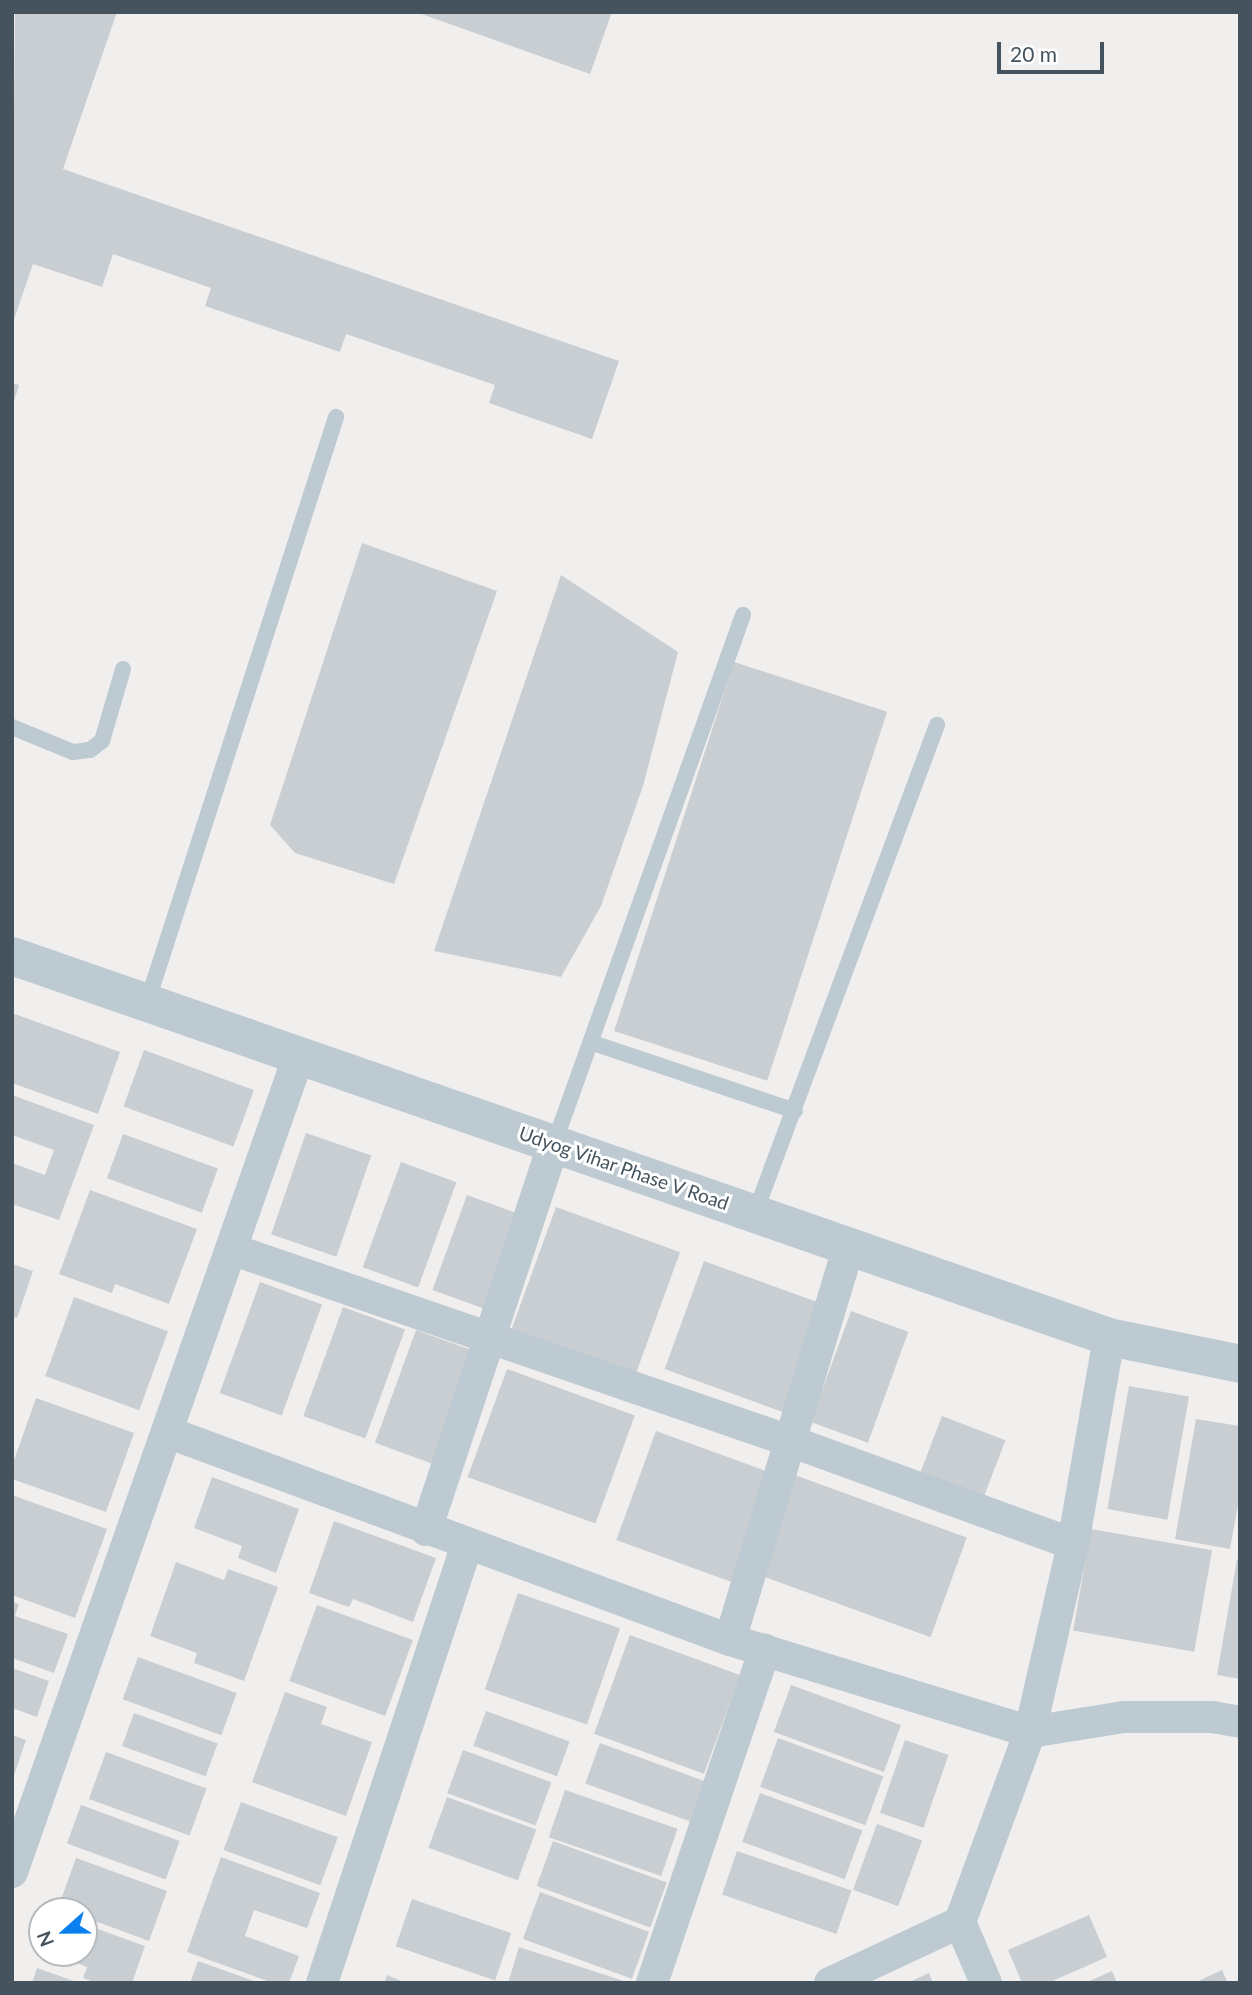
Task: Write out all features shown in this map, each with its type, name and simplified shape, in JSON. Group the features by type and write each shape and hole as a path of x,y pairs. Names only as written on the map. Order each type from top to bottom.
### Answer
{"street":[{"name":"Udyog Vihar Phase V Road","path":"12,956 1110,1337 1240,1364"},
{"path":"12,1872 299,1055"},
{"path":"426,1530 488,1336 554,1144"},
{"path":"730,1640 849,1247"},
{"path":"231,1249 790,1441 1073,1544"},
{"path":"986,1983 960,1922 1030,1732 1073,1544 1110,1337"},
{"path":"167,1432 426,1530 730,1640 1030,1732 1124,1717 1212,1717 1240,1722"},
{"path":"322,1983 467,1545"},
{"path":"652,1983 765,1650"},
{"path":"830,1983 960,1922"}],"lane":[{"path":"147,1003 336,417"},
{"path":"554,1144 593,1043 743,615"},
{"path":"12,727 73,752 90,750 102,741 123,669"},
{"path":"755,1213 937,724"},
{"path":"593,1043 795,1111"}],"building":[{"path":"15,12 117,12 63,169 619,361 592,439 489,403 495,385 346,334 340,352 205,306 211,288 113,254 102,287 33,264 12,325"},
{"path":"416,12 612,12 590,74"},
{"path":"12,383 19,385 13,404 12,404"},
{"path":"362,543 497,591 394,884 295,853 270,825"},
{"path":"561,575 678,652 643,786 601,906 561,977 434,951"},
{"path":"734,662 887,712 767,1081 614,1031"},
{"path":"12,1013 120,1052 98,1114 12,1083"},
{"path":"144,1050 254,1090 233,1146 123,1106"},
{"path":"12,1095 94,1125 59,1220 12,1204 12,1163 45,1175 54,1150 12,1135"},
{"path":"306,1133 371,1155 336,1257 271,1234"},
{"path":"123,1134 218,1169 202,1213 107,1178"},
{"path":"401,1162 456,1182 418,1287 363,1267"},
{"path":"90,1190 197,1229 169,1304 115,1284 112,1293 59,1274"},
{"path":"467,1195 520,1214 485,1309 432,1290"},
{"path":"556,1207 680,1252 635,1377 511,1332"},
{"path":"704,1261 825,1305 786,1413 665,1369"},
{"path":"12,1264 33,1271 17,1318 12,1317"},
{"path":"260,1282 322,1305 282,1415 220,1393"},
{"path":"74,1297 168,1331 139,1410 45,1376"},
{"path":"343,1307 405,1330 365,1439 303,1416"},
{"path":"851,1311 908,1332 868,1443 811,1422"},
{"path":"416,1330 473,1351 432,1464 375,1443"},
{"path":"507,1369 635,1416 595,1524 468,1477"},
{"path":"1129,1386 1189,1397 1167,1520 1107,1509"},
{"path":"36,1398 134,1433 106,1512 12,1479 12,1466"},
{"path":"942,1416 1005,1440 984,1497 920,1473"},
{"path":"1196,1419 1240,1426 1240,1494 1230,1549 1175,1539"},
{"path":"656,1431 775,1474 736,1583 616,1540"},
{"path":"792,1474 967,1538 931,1637 756,1574"},
{"path":"212,1477 299,1509 276,1573 238,1558 242,1546 194,1528"},
{"path":"12,1495 107,1529 75,1618 12,1595"},
{"path":"334,1521 436,1558 413,1622 353,1599 349,1607 309,1593"},
{"path":"1091,1529 1212,1550 1194,1652 1073,1630"},
{"path":"1237,1559 1240,1560 1240,1679 1217,1675"},
{"path":"176,1562 224,1580 228,1569 278,1587 244,1681 194,1663 197,1653 150,1636"},
{"path":"518,1593 620,1628 587,1725 485,1689"},
{"path":"12,1602 19,1604 15,1616 68,1634 54,1673 12,1658"},
{"path":"317,1605 413,1640 385,1716 289,1681"},
{"path":"630,1635 740,1675 704,1774 594,1734"},
{"path":"138,1657 237,1693 221,1735 123,1699"},
{"path":"12,1668 49,1681 37,1717 12,1708"},
{"path":"791,1685 901,1725 884,1772 774,1732"},
{"path":"285,1692 327,1707 321,1724 372,1742 346,1816 252,1782"},
{"path":"486,1711 570,1741 557,1776 473,1746"},
{"path":"134,1713 218,1743 206,1776 122,1746"},
{"path":"12,1735 26,1740 13,1778 12,1778"},
{"path":"778,1738 883,1776 865,1825 760,1787"},
{"path":"905,1740 948,1755 923,1828 880,1813"},
{"path":"600,1743 704,1781 690,1821 585,1783"},
{"path":"463,1750 551,1782 536,1825 447,1793"},
{"path":"106,1752 207,1789 189,1836 89,1799"},
{"path":"565,1790 678,1829 661,1876 549,1837"},
{"path":"760,1793 862,1830 845,1879 742,1842"},
{"path":"447,1797 536,1829 518,1880 429,1848"},
{"path":"241,1802 338,1837 320,1885 224,1850"},
{"path":"81,1805 180,1841 166,1879 67,1844"},
{"path":"877,1824 922,1840 898,1906 853,1890"},
{"path":"553,1841 667,1882 650,1927 537,1886"},
{"path":"737,1851 851,1890 836,1934 722,1894"},
{"path":"221,1857 320,1893 307,1928 254,1910 245,1936 299,1956 289,1983 273,1983 187,1952"},
{"path":"76,1858 167,1891 149,1941 98,1922 98,1897 62,1897"},
{"path":"540,1892 649,1932 632,1979 523,1939"},
{"path":"412,1899 511,1933 495,1980 396,1946"},
{"path":"1089,1915 1107,1957 1048,1983 1022,1983 1008,1950"},
{"path":"98,1929 145,1946 132,1983 97,1983 83,1978 87,1967 98,1967"},
{"path":"519,1947 627,1982 627,1983 508,1983"},
{"path":"198,1961 257,1982 257,1983 190,1983"},
{"path":"37,1968 77,1982 77,1983 32,1983"},
{"path":"1222,1970 1228,1983 1194,1983"},
{"path":"1112,1971 1117,1983 1085,1983"},
{"path":"929,1973 933,1983 907,1983"},
{"path":"387,1975 406,1983 384,1983"}]}
